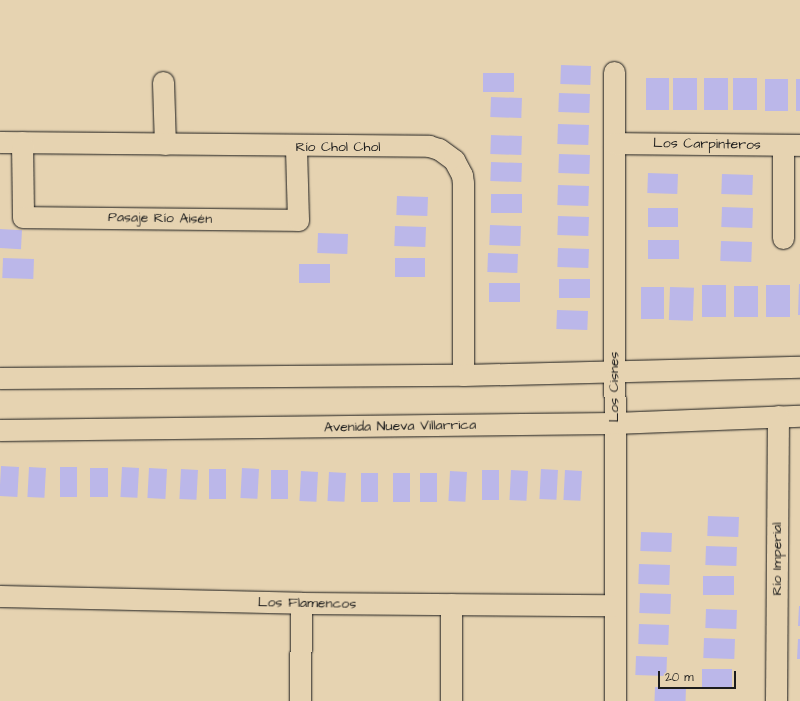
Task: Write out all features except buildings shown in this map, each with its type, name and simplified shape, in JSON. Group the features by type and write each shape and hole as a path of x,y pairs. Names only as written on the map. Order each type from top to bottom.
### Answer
{"street":[{"name":"Los Cisnes","path":"614,72 615,701"},
{"path":"163,82 165,144"},
{"name":"Río Chol Chol","path":"0,142 296,147 429,146 447,153 454,160 463,183 463,375"},
{"name":"Pasaje Río Aisén","path":"22,142 23,216 298,220 296,147"},
{"name":"Los Carpinteros","path":"614,144 791,145"},
{"path":"783,238 791,145"},
{"path":"0,378 614,373 800,367"},
{"name":"Río Imperial","path":"776,701 778,416"},
{"name":"Avenida Nueva Villarrica","path":"0,430 614,423 800,416"},
{"name":"Los Flamencos","path":"0,596 301,603 614,605"},
{"path":"300,701 301,603"},
{"path":"451,604 451,701"}]}
